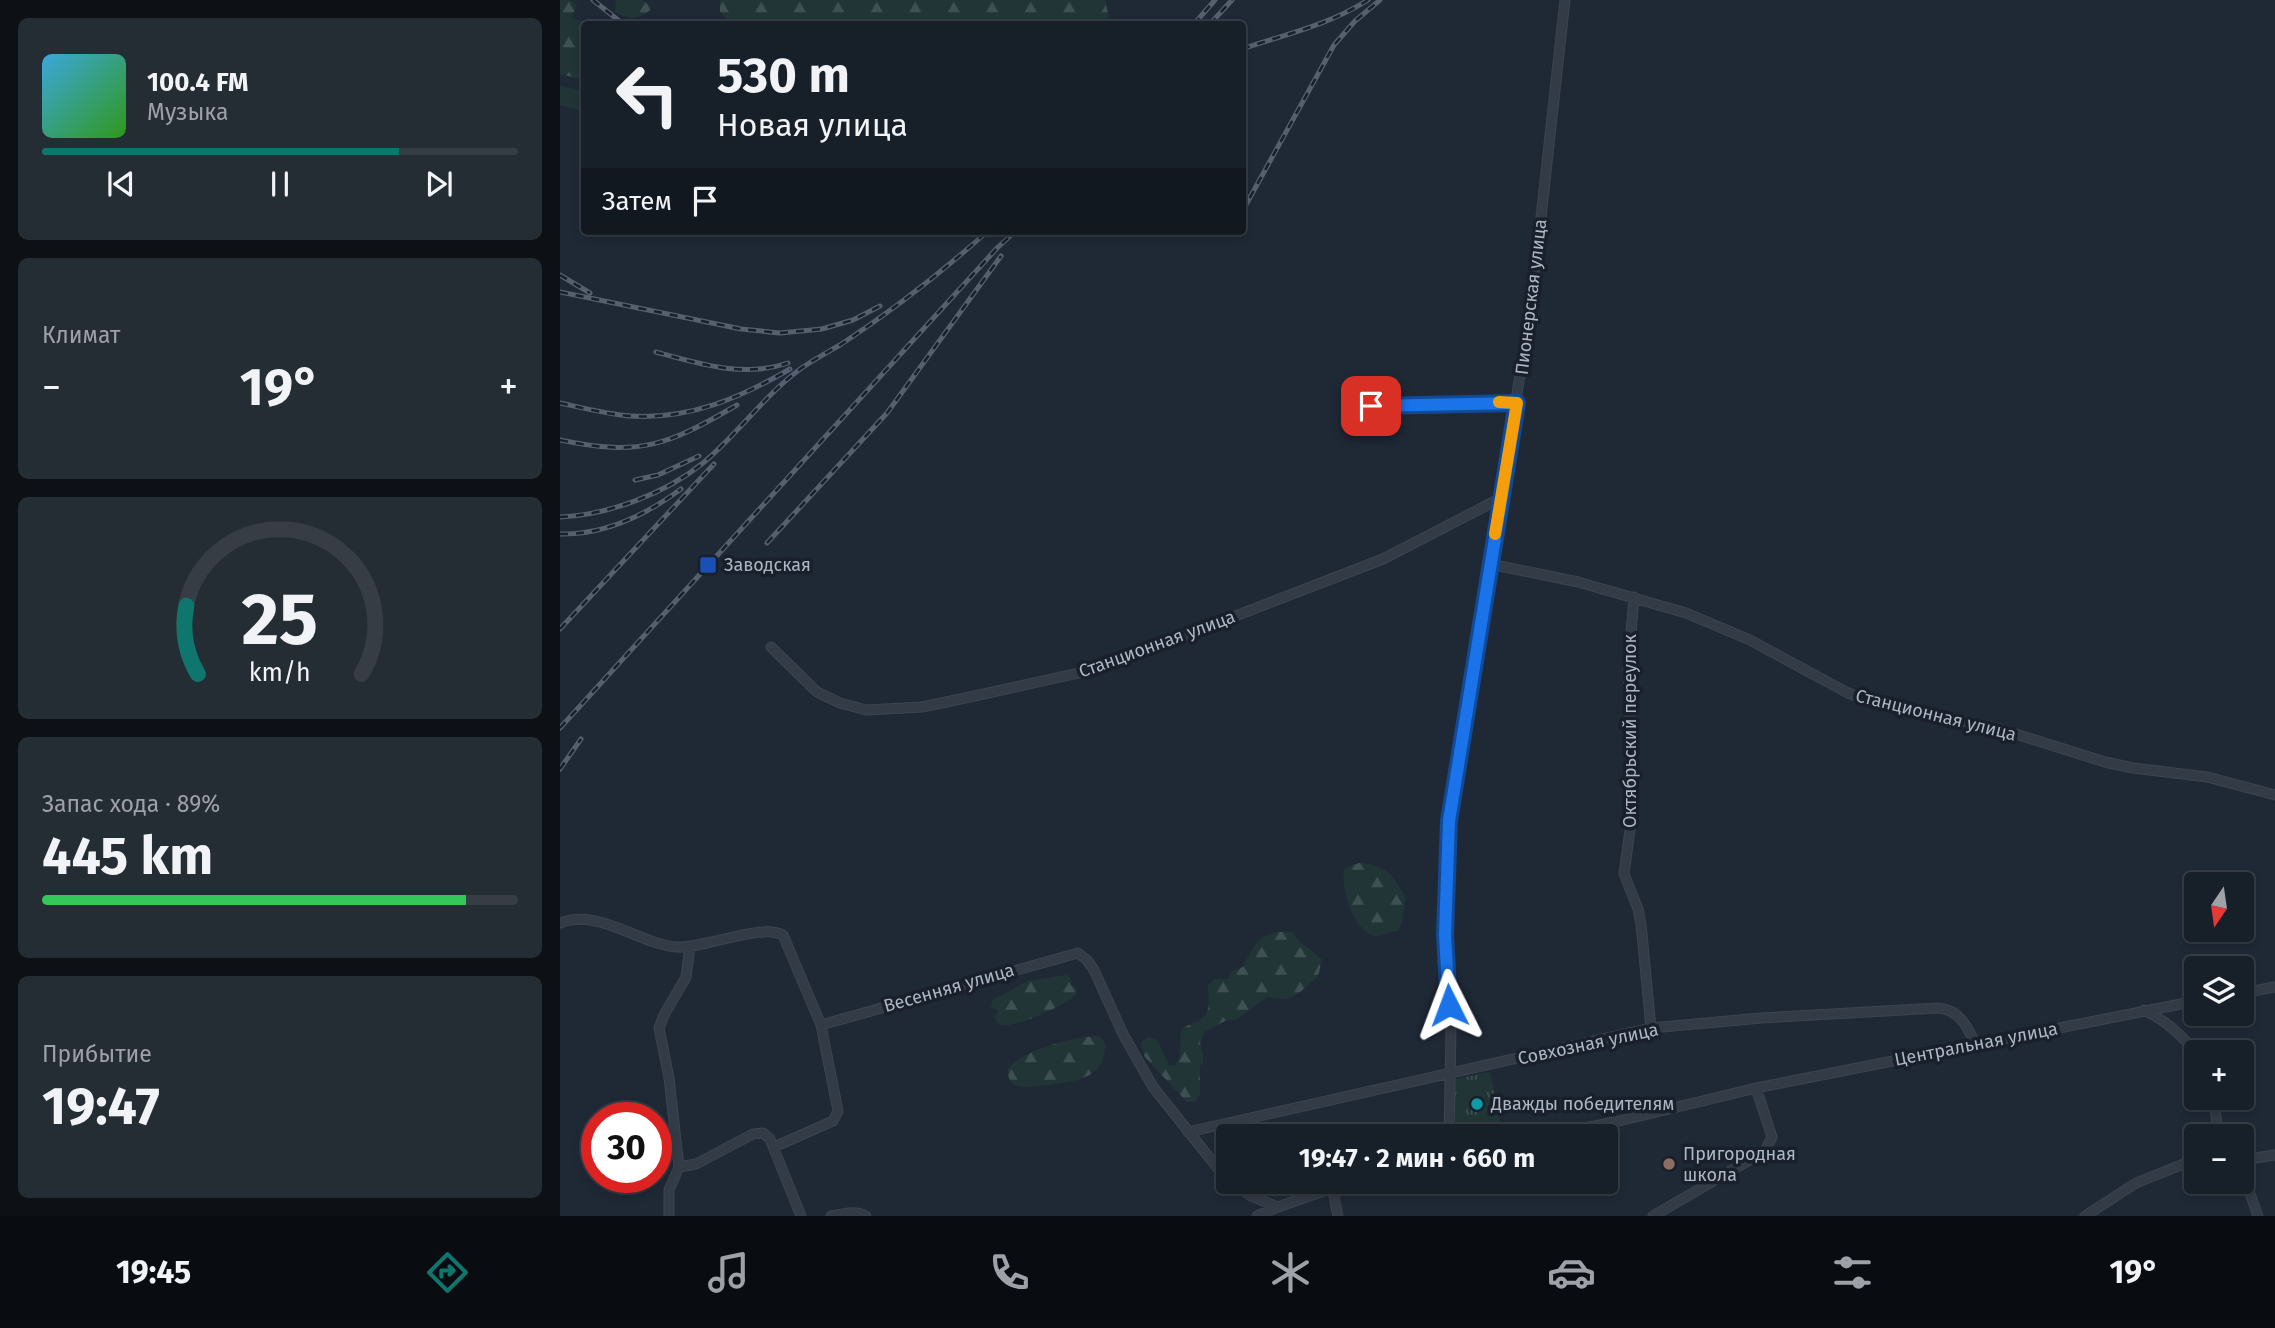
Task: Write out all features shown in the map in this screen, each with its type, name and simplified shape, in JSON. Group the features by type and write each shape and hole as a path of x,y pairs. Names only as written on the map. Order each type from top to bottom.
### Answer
{"street":[{"name":"Пионерская улица","path":"1449,1124 1451,1029 1445,935 1449,821 1532,299 1565,0"},
{"path":"1347,407 1517,403"},
{"name":"Станционная улица","path":"771,647 817,692 840,703 866,710 922,706 970,697 1101,668 1383,559 1502,498"},
{"name":"Станционная улица","path":"1490,564 1578,582 1686,613 1750,640 1848,693 1869,701 2000,729 2105,762 2207,777 2275,795"},
{"name":"Октябрьский переулок","path":"1634,597 1628,669 1632,815 1624,874 1641,924 1651,1028"},
{"path":"560,923 576,920 599,922 653,942 690,947 763,933 783,935 821,1025 838,1104 837,1116 833,1121 774,1147"},
{"path":"670,1216 670,1190 679,1167 669,1078 659,1028 686,977 690,947"},
{"name":"Весенняя улица","path":"821,1025 1078,953 1094,970 1123,1034 1147,1078 1188,1132"},
{"path":"2254,991 2275,987"},
{"name":"Центральная улица","path":"1605,1124 1756,1088 2184,1003"},
{"name":"Совхозная улица","path":"1188,1132 1651,1028 1761,1018 1938,1008 1950,1009 1969,1031 1976,1045"},
{"path":"2144,1010 2172,1027 2186,1040"},
{"path":"1653,1216 1765,1151 1770,1145 1772,1137 1756,1088"},
{"path":"679,1167 696,1164 759,1132 767,1135 801,1216"},
{"path":"1188,1132 1216,1165"},
{"path":"2254,1158 2275,1155"},
{"path":"2085,1216 2101,1203 2136,1183 2184,1164"},
{"path":"1248,1194 1278,1206"},
{"path":"1257,1216 1312,1194"},
{"path":"1333,1194 1338,1216"},
{"path":"2250,1194 2258,1216"},
{"path":"831,1216 852,1212 866,1216"}],"green space":[{"path":"560,0 570,1 577,6 571,18 581,21 581,79 560,74"},
{"path":"616,0 643,0 651,7 642,16 624,16 615,12"},
{"path":"720,0 1105,0 1109,17 1106,21 730,21 720,12"},
{"path":"560,86 581,90 581,110 560,105"},
{"path":"1359,863 1382,868 1396,881 1406,896 1402,923 1398,930 1376,936 1361,927 1355,918 1346,896 1344,876 1345,868"},
{"path":"1277,932 1292,932 1322,960 1318,976 1298,994 1287,999 1267,997 1236,1020 1227,1020 1204,1032 1200,1042 1203,1062 1200,1066 1200,1094 1195,1102 1187,1102 1144,1056 1141,1042 1149,1037 1157,1040 1169,1065 1175,1065 1180,1057 1181,1030 1202,1019 1208,1011 1208,985 1215,979 1228,979 1232,971 1243,967 1259,940"},
{"path":"1066,975 1070,977 1071,985 1076,988 1075,994 1067,1002 1038,1016 1008,1025 999,1024 994,1017 999,1011 991,1007 993,1000 1028,981"},
{"path":"1099,1036 1105,1043 1104,1055 1101,1064 1087,1076 1078,1080 1030,1087 1017,1086 1010,1081 1008,1069 1025,1056 1064,1041"},
{"path":"1490,1072 1501,1124 1454,1124 1453,1088 1456,1079"}],"railway":[{"path":"593,0 619,21"},
{"path":"1197,21 1215,0"},
{"path":"1213,21 1232,0"},
{"path":"1246,48 1323,23 1368,0"},
{"path":"1246,205 1334,45 1355,21 1380,0"},
{"path":"560,517 597,512 635,501 688,474 716,451 789,378 898,305 983,235"},
{"path":"560,728 1012,235"},
{"path":"767,543 887,413 1001,256"},
{"path":"560,275 590,293"},
{"path":"560,292 741,329 780,333 822,329 853,320 880,306"},
{"path":"656,352 722,368 755,369 788,363"},
{"path":"560,403 630,416 673,414 693,411 733,398 790,369"},
{"path":"560,440 612,447 653,444 692,430 737,405"},
{"path":"635,480 658,475 699,456"},
{"path":"560,629 714,464"},
{"path":"560,534 593,531 624,522 681,489"},
{"path":"560,769 581,739"}],"slow traffic":[{"path":"1495,534 1517,403 1499,402"}],"place":[{"name":"Заводская","path":"708,565"},
{"name":"Дважды победителям","path":"1477,1104"},
{"name":"Пригородная школа","path":"1669,1164"}],"route":[{"path":"1371,406 1517,403 1449,821 1445,935 1449,1005"}]}
